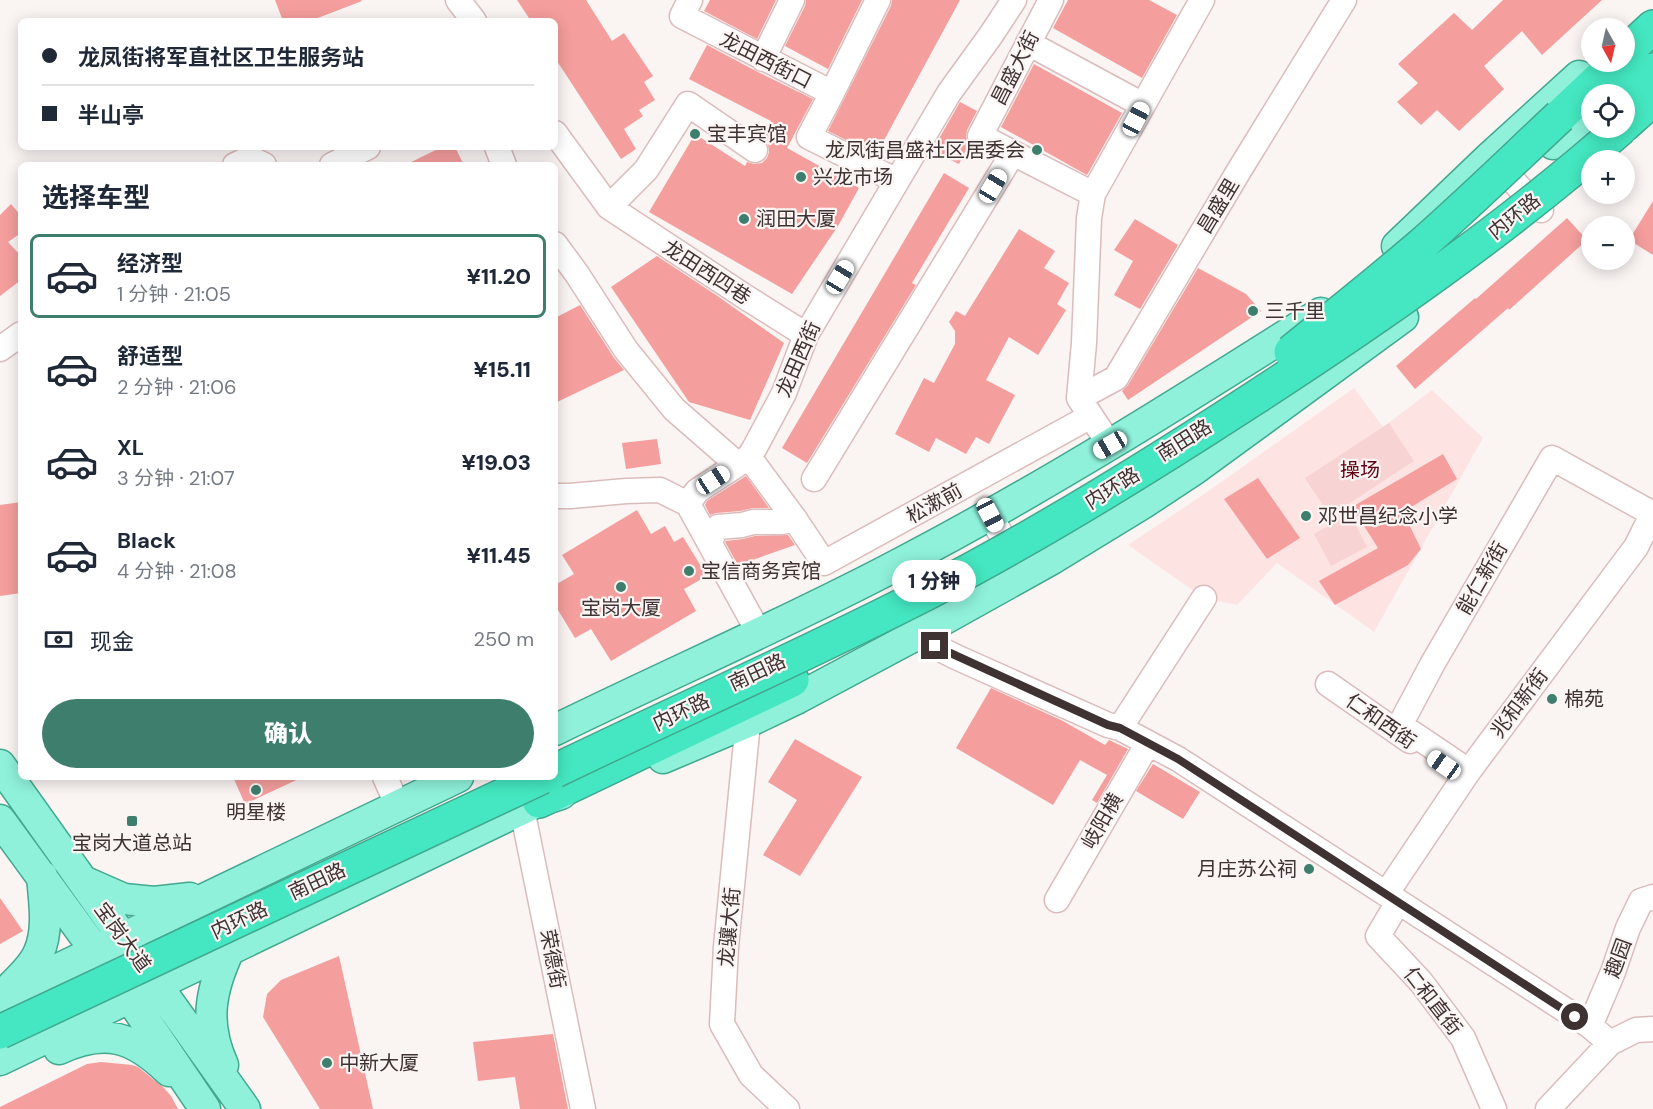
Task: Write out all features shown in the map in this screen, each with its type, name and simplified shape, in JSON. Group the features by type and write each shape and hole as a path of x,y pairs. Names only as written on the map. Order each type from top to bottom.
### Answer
{"highway":[{"path":"1635,44 1653,27"},
{"path":"1635,85 1653,70"},
{"path":"1294,372 1372,287 1483,189 1606,72"},
{"name":"内环路","path":"1635,115 1653,99"},
{"name":"内环路","path":"558,751 933,569 1116,465 1294,372 1416,267 1479,218 1581,132"},
{"name":"内环路","path":"558,768 936,588 1080,508 1301,368 1490,235 1609,138"},
{"name":"内环路","path":"5,1015 792,680 984,584 1124,504 1214,444 1398,299"},
{"name":"内环路","path":"5,1015 496,780"}],"main road":[{"path":"1635,24 1653,8"},
{"path":"1619,84 1653,54"},
{"path":"1338,302 1490,157 1584,72"},
{"path":"1635,106 1653,90"},
{"path":"1614,150 1653,117"},
{"name":"南田路","path":"558,729 842,594 990,515 1110,445 1338,302 1460,221 1527,196 1581,124"},
{"name":"南田路","path":"1448,273 1472,244 1599,138"},
{"path":"1398,299 1486,255 1527,196 1581,174"},
{"path":"150,974 229,950 273,929 312,897 535,791 608,779 748,722 914,636 1052,559 1168,487 1269,416 1294,372 1448,273"},
{"name":"南田路","path":"558,768 915,596 1007,545 1113,484 1294,372 1398,299"},
{"name":"宝岗大道","path":"0,765 242,1105"},
{"name":"南田路","path":"5,1015 95,951 452,780"},
{"name":"宝岗大道","path":"0,820 123,987 202,1105"},
{"name":"南田路","path":"5,1015 123,987 312,897 350,866 395,844 465,824"},
{"path":"0,1041 5,1015 23,976 39,954 45,920 42,876"},
{"path":"80,879 124,898 154,902 187,899 222,891"},
{"path":"229,950 215,984 211,1015 220,1058 242,1105"},
{"path":"0,1060 123,987"},
{"path":"0,1076 73,1042 106,1036 124,1040 154,1056 202,1105"},
{"path":"0,1067 44,1056"}],"street":[{"path":"458,0 472,18"},
{"name":"龙田西街口","path":"690,0 682,16 832,93 809,137 897,181"},
{"path":"763,59 792,0"},
{"path":"832,93 878,0"},
{"name":"龙田西街","path":"691,509 697,491 743,461 784,393 806,335 949,93 1014,0"},
{"name":"昌盛大街","path":"1013,153 980,136 1051,0"},
{"name":"昌盛里","path":"1085,407 1116,378 1344,0"},
{"path":"1110,445 1085,407 1084,343 1089,218 1093,195 1197,1"},
{"path":"1028,43 1143,105"},
{"path":"558,137 609,207 646,170 688,104 755,150"},
{"path":"338,162 362,150"},
{"path":"814,479 1013,153 1093,195"},
{"path":"1490,157 1527,196"},
{"path":"241,162 250,158 258,162"},
{"name":"龙田西四巷","path":"609,207 806,335"},
{"name":"松漱前","path":"558,248 578,274 626,350 674,409 743,461 794,518 824,563 1085,407"},
{"path":"0,349 18,336"},
{"name":"能仁新街","path":"1464,778 1458,764 1400,725 1437,656 1552,458 1653,514"},
{"path":"558,495 660,490 691,509 759,633"},
{"name":"兆和新街","path":"1392,898 1464,778 1644,551 1653,514"},
{"path":"990,515 1007,545"},
{"path":"710,543 718,527 753,522 782,522 794,518"},
{"path":"898,565 915,596"},
{"path":"1110,725 1204,598"},
{"path":"914,636 1110,725 1178,759 1590,1026 1610,1043"},
{"name":"仁和西街","path":"1328,684 1464,778"},
{"name":"龙骧大街","path":"748,722 726,946 722,1024 751,1075 787,1109"},
{"name":"岐阳横","path":"1057,900 1148,743"},
{"name":"荣德街","path":"535,791 583,1109"},
{"name":"趣园","path":"1590,1026 1613,972 1628,928 1641,901 1653,897"},
{"name":"仁和直街","path":"1392,898 1378,936 1421,982 1463,1038 1494,1109"},
{"path":"1548,1109 1610,1043 1636,1030 1653,1029"}],"shaded area":[{"name":"邓世昌纪念小学","path":"1354,388 1383,427 1432,390 1483,438 1374,632 1277,563 1237,605 1204,598 1128,545 1200,497"}],"green space":[{"name":"操场","path":"1389,423 1414,461 1330,516 1305,478"},
{"name":"操场","path":"1350,514 1367,547 1331,566 1314,534"}],"building":[{"path":"275,0 362,1 318,18 282,18"},
{"path":"517,0 586,0 612,41 624,33 653,76 644,82 655,100 639,110 643,116 624,129 636,149 621,159 558,63 558,18 529,18"},
{"path":"710,0 776,0 757,39 704,11"},
{"path":"806,0 862,0 828,69 785,46"},
{"path":"892,0 960,0 876,155 828,131"},
{"path":"1068,0 1149,0 1177,15 1142,78 1053,28"},
{"path":"1503,0 1602,0 1542,55 1522,31 1484,66 1504,89 1459,131 1437,110 1421,125 1397,102 1418,83 1398,64 1454,13 1472,30"},
{"name":"润田大厦","path":"707,45 813,99 787,148 859,188 838,226 792,294 649,212 695,134 745,166 747,162 762,163 767,158 768,143 762,137 771,121 689,79"},
{"path":"1034,64 1122,113 1087,175 1001,127"},
{"path":"960,102 977,111 967,130 966,137 969,144 959,164 932,151"},
{"path":"436,150 456,150 462,162 411,162"},
{"path":"944,173 969,188 912,283 916,285 807,463 782,448"},
{"path":"1653,201 1653,255 1635,244 1635,230"},
{"path":"11,204 18,212 18,235 8,242 18,253 18,282 0,296 0,215"},
{"path":"1567,218 1581,233 1581,245 1415,389 1396,366"},
{"path":"1135,219 1178,245 1140,309 1114,295 1133,261 1114,250"},
{"path":"1019,229 1055,251 1044,268 1069,283 1057,304 1066,310 1038,355 1009,337 986,380 1015,395 989,444 976,437 966,454 936,438 929,452 895,434 924,378 934,383 955,344 955,331 949,322 956,311 965,316"},
{"path":"657,256 784,343 750,420 689,402 611,287"},
{"path":"1198,268 1246,294 1261,311 1128,400 1122,391 1128,385"},
{"path":"580,305 624,370 558,402 558,316"},
{"path":"657,439 661,464 626,469 622,443"},
{"path":"1443,454 1457,479 1403,512 1421,549 1408,565 1335,605 1319,581 1378,548 1352,507"},
{"path":"746,476 769,508 753,508 710,515 705,505 707,501"},
{"path":"1258,478 1300,538 1267,559 1224,499"},
{"path":"18,502 18,593 0,596 0,505"},
{"name":"宝岗大厦","path":"637,510 651,534 665,526 674,542 683,537 707,576 684,589 696,611 611,661 591,629 575,638 558,610 558,583 574,574 562,555"},
{"path":"788,535 795,545 738,565 725,542 755,536"},
{"path":"991,688 1063,721 1105,745 1109,740 1128,749 1097,803 1092,800 1107,775 1080,760 1053,805 956,748"},
{"path":"795,739 862,777 800,876 763,855 797,800 768,782"},
{"path":"1153,764 1200,792 1183,819 1136,791"},
{"name":"明星楼","path":"234,780 297,780 245,804"},
{"path":"0,898 23,931 0,944"},
{"name":"中新大厦","path":"339,956 373,1109 320,1109 263,1017 267,994 281,980"},
{"path":"553,1034 568,1109 520,1109 515,1077 478,1081 473,1042"},
{"path":"101,1062 138,1067 163,1087 178,1109 0,1109 87,1064"}],"place":[{"name":"宝丰宾馆","path":"695,134"},
{"name":"龙凤街昌盛社区居委会","path":"1037,150"},
{"name":"兴龙市场","path":"801,177"},
{"name":"润田大厦","path":"744,219"},
{"name":"三千里","path":"1253,311"},
{"name":"邓世昌纪念小学","path":"1306,516"},
{"name":"宝信商务宾馆","path":"689,571"},
{"name":"宝岗大厦","path":"621,587"},
{"name":"棉苑","path":"1552,699"},
{"name":"明星楼","path":"256,790"},
{"name":"宝岗大道总站","path":"132,821"},
{"name":"月庄苏公祠","path":"1309,869"},
{"name":"中新大厦","path":"327,1063"}],"route":[{"path":"935,646 1108,725 1120,728 1178,759 1575,1017"}]}
